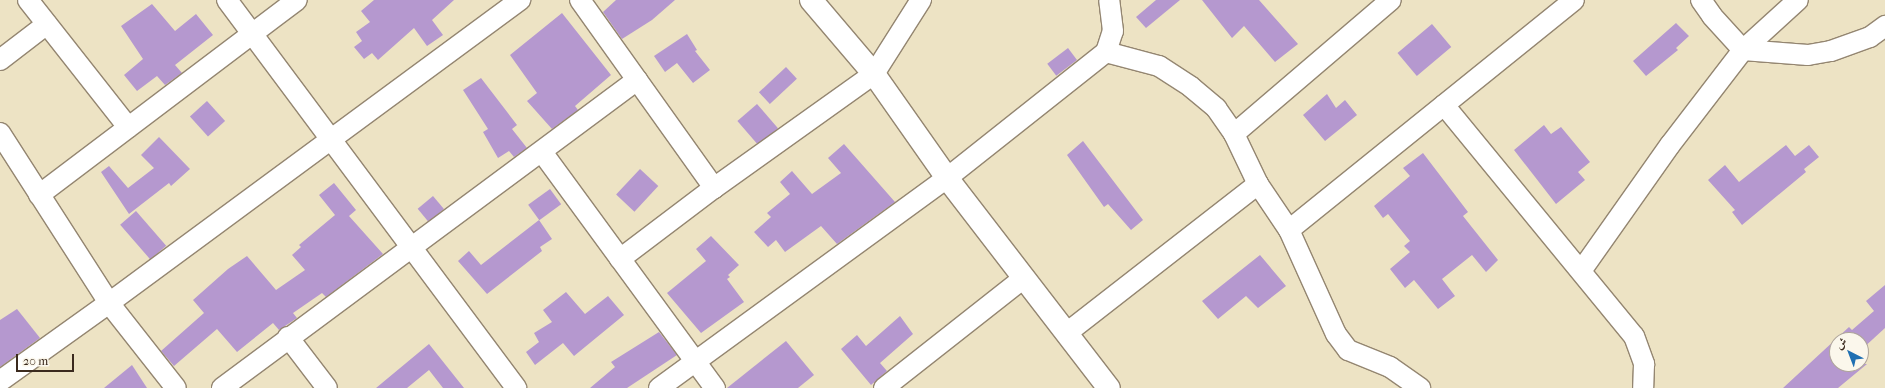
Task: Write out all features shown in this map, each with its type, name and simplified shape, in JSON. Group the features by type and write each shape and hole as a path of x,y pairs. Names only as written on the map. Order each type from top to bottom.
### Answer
{"street":[{"path":"28,0 128,127"},
{"path":"226,0 516,388"},
{"path":"39,195 297,0"},
{"path":"0,380 110,303 520,0"},
{"path":"580,0 714,188"},
{"path":"811,0 874,74 947,178 1024,278 1068,332 1109,388"},
{"path":"620,259 714,188 874,74 921,0"},
{"path":"659,388 947,178 1106,52 1113,31 1109,0"},
{"path":"1289,230 1574,0"},
{"path":"1701,0 1712,16 1743,50 1808,55 1831,51 1870,36 1885,26"},
{"path":"1581,271 1670,145 1743,50 1798,0"},
{"path":"1234,134 1389,1"},
{"path":"0,60 47,24"},
{"path":"1106,52 1158,66 1191,87 1216,108 1234,134 1258,184 1289,230 1336,334 1348,350 1390,367 1420,388"},
{"path":"222,388 288,337 411,249 637,80"},
{"path":"1444,105 1634,336 1644,364 1643,388"},
{"path":"0,133 110,303 176,388"},
{"path":"542,152 714,388"},
{"path":"1068,332 1258,184"},
{"path":"884,388 1024,278"},
{"path":"288,337 327,388"}],"building":[{"path":"374,0 454,0 432,20 443,35 427,46 414,28 378,60 372,53 364,59 354,47 362,41 356,32 370,22 361,11"},
{"path":"616,0 675,0 652,20 622,39 603,12"},
{"path":"1156,0 1180,0 1146,28 1136,17"},
{"path":"1202,0 1259,0 1298,44 1275,62 1244,26 1232,38"},
{"path":"152,4 175,31 196,14 213,35 175,65 182,73 165,85 157,76 137,91 124,75 143,59 121,26"},
{"path":"562,13 611,75 575,106 578,110 552,129 527,101 537,93 510,55"},
{"path":"1676,23 1689,36 1676,48 1678,50 1646,76 1633,61"},
{"path":"1432,24 1451,47 1417,76 1398,53"},
{"path":"687,34 697,50 695,51 710,70 693,83 677,63 665,72 654,56"},
{"path":"1068,48 1077,60 1056,76 1047,64"},
{"path":"786,67 797,79 770,104 759,92"},
{"path":"481,78 517,125 512,129 527,148 514,157 509,151 498,158 483,132 488,129 463,90"},
{"path":"1327,94 1336,108 1345,100 1357,115 1325,141 1303,115"},
{"path":"207,101 225,121 208,136 190,116"},
{"path":"757,104 778,128 758,145 737,121"},
{"path":"1544,125 1551,134 1561,127 1590,162 1578,172 1585,180 1556,204 1514,150"},
{"path":"159,137 190,169 171,186 169,183 129,214 101,172 109,166 128,188 154,168 141,155"},
{"path":"1083,141 1143,220 1131,230 1108,204 1104,207 1067,155"},
{"path":"844,144 895,202 837,244 821,226 785,252 776,240 768,247 754,232 771,217 767,213 790,194 780,182 792,171 812,194 841,173 828,158"},
{"path":"1786,145 1795,156 1809,145 1819,157 1804,169 1806,172 1742,225 1732,212 1735,210 1708,180 1725,165 1739,182"},
{"path":"1423,153 1468,212 1463,216 1498,260 1486,272 1472,255 1442,279 1455,296 1438,309 1414,280 1405,288 1390,269 1410,252 1404,246 1410,241 1388,214 1383,218 1374,206 1410,176 1403,168"},
{"path":"640,169 658,186 634,212 616,195"},
{"path":"334,183 356,210 349,216 383,254 326,297 322,293 293,313 297,318 279,330 273,323 237,352 217,329 174,366 161,351 204,313 193,300 228,269 247,256 276,290 305,270 292,255 301,247 299,245 335,215 319,195"},
{"path":"550,189 561,204 539,220 528,205"},
{"path":"433,196 444,209 429,222 418,209"},
{"path":"136,211 166,246 150,259 120,225"},
{"path":"539,220 552,239 540,247 542,251 487,294 458,261 469,251 481,265"},
{"path":"711,236 739,265 728,275 730,277 727,279 744,302 701,333 667,293 706,261 696,249"},
{"path":"1260,255 1286,286 1258,308 1246,296 1218,319 1202,301"},
{"path":"1885,285 1885,328 1869,343 1869,332 1844,332 1849,327 1852,330 1874,311 1866,301"},
{"path":"566,292 585,314 608,296 624,315 574,356 563,343 535,365 526,352 539,342 534,333 552,322 543,310"},
{"path":"17,309 40,338 0,367 0,320"},
{"path":"900,316 913,334 880,363 887,371 871,385 841,349 857,335 866,346"},
{"path":"659,332 677,355 627,388 590,388 615,367 611,362"},
{"path":"786,341 814,375 798,388 727,388"},
{"path":"429,344 464,388 443,388 429,370 407,388 376,388"},
{"path":"1829,345 1829,372 1857,372 1838,388 1783,388"},
{"path":"132,365 147,388 104,388"}]}
